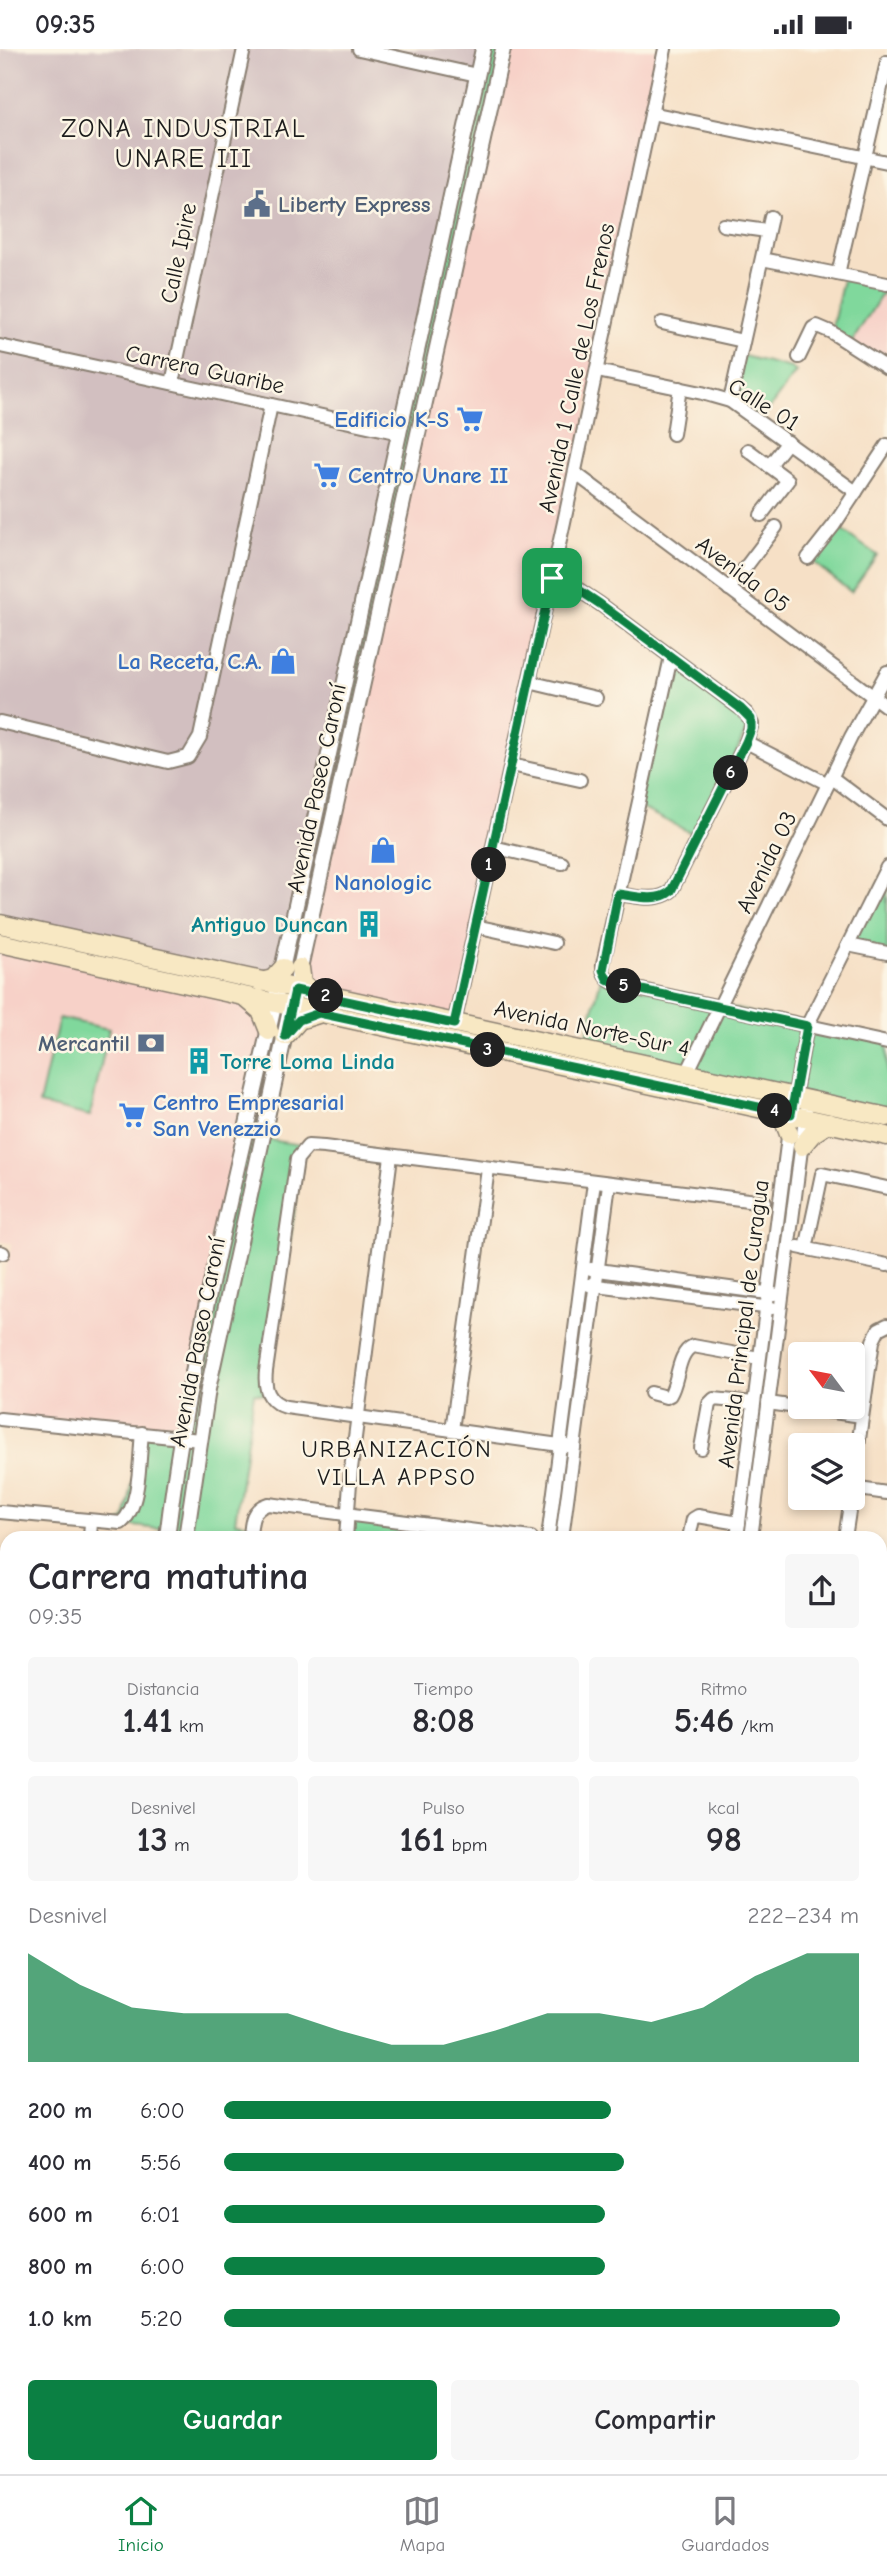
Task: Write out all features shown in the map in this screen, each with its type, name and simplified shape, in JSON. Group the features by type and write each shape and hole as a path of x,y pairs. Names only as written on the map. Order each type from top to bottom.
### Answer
{"main road":[{"name":"Avenida Norte-Sur 4","path":"0,924 687,1073 800,1107 829,1123 887,1136"},
{"name":"Avenida Norte-Sur 4","path":"0,943 767,1109 800,1107 887,1117"},
{"path":"278,986 273,979 291,968 314,994"},
{"path":"244,997 261,1011 277,1033 299,1020 319,1013"},
{"path":"767,1109 783,1121 795,1140 812,1134 829,1123"}],"street":[{"name":"Calle Ipire","path":"172,383 244,49"},
{"path":"359,49 477,75"},
{"name":"Avenida Paseo Caroní","path":"291,968 400,433 483,49"},
{"name":"Avenida Paseo Caroní","path":"187,1531 200,1440 283,1006 278,986 291,968 503,49"},
{"name":"Avenida 1 Calle de Los Frenos","path":"454,1024 597,371 664,49"},
{"path":"838,274 887,62"},
{"path":"651,113 887,162"},
{"path":"730,401 771,217"},
{"path":"723,225 767,232"},
{"path":"762,259 887,284"},
{"path":"662,323 743,341"},
{"path":"799,357 813,328 817,326 887,368"},
{"name":"Carrera Guaribe","path":"0,346 400,433"},
{"name":"Calle 01","path":"597,371 730,401 856,492"},
{"path":"673,434 680,388"},
{"path":"0,722 168,762 188,757 200,737 271,405"},
{"path":"769,466 788,442"},
{"path":"808,558 887,445"},
{"path":"748,450 788,480 761,515"},
{"name":"Avenida 05","path":"575,473 887,707"},
{"path":"729,589 776,527"},
{"path":"552,578 581,591 747,714 752,724 746,742 671,891 656,898 618,894"},
{"path":"671,657 603,964 607,979 619,985 719,1008 887,1043"},
{"name":"Avenida 03","path":"687,1073 830,780 887,672"},
{"path":"529,682 596,698"},
{"path":"746,742 830,780 887,819"},
{"path":"511,765 580,780"},
{"path":"493,848 562,863"},
{"name":"Avenida Principal de Curagua","path":"737,1531 768,1293 781,1244 800,1107 807,1026 887,867"},
{"path":"475,926 554,943"},
{"path":"848,945 887,953"},
{"name":"Avenida Paseo Caroní","path":"168,1531 181,1437 203,1315 277,1033"},
{"path":"573,1447 280,1406 267,1394 266,1371 299,1155 304,1147 312,1145 764,1202"},
{"path":"346,1531 391,1156"},
{"path":"452,1430 488,1169"},
{"path":"806,1249 822,1174 887,1188"},
{"path":"563,1531 590,1269 594,1182"},
{"path":"590,1269 609,1184"},
{"path":"781,1244 887,1265"},
{"name":"Avenida Principal de Curagua","path":"752,1531 781,1302 781,1244"},
{"path":"590,1269 768,1293 781,1302"},
{"path":"588,1285 766,1307 781,1302"},
{"path":"549,1531 560,1445 588,1285"},
{"path":"865,1396 873,1341 879,1328 887,1325"},
{"path":"651,1393 666,1397 670,1395 678,1377 682,1356 693,1346 759,1358"},
{"path":"701,1448 709,1404 714,1399 754,1403"},
{"path":"768,1403 788,1406"},
{"path":"0,1419 200,1440"},
{"path":"0,1512 117,1524 125,1520 136,1488 142,1433"},
{"path":"865,1490 887,1493"},
{"path":"251,1531 256,1511 263,1506 276,1504 479,1531"},
{"path":"846,1531 849,1510"},
{"path":"691,1531 693,1519 698,1515 738,1523"},
{"path":"90,1531 91,1522"}],"shaded area":[{"path":"0,49 483,49 278,986 0,924"},
{"path":"503,49 665,49 454,1024 295,990"},
{"path":"887,286 887,368 850,345"},
{"path":"0,943 275,1004 181,1437 0,1419 0,1294 12,1244 0,1241"}],"green space":[{"path":"483,49 503,49 295,989 583,1050 603,970 607,980 887,1043 887,1117 794,1097 791,1114 291,1008 263,1139 308,1146 304,1148 267,1394 254,1393 235,1522 251,1524 250,1531 167,1531 117,1524 125,1520 142,1433 180,1437 275,1004 0,943 0,924 278,986"},
{"path":"844,275 887,286 850,345 831,332"},
{"path":"740,355 791,368 796,372 760,421 730,401"},
{"path":"834,525 877,555 851,592 808,558"},
{"path":"671,657 751,719 699,837 637,806"},
{"path":"887,867 887,953 848,945"},
{"path":"59,1018 109,1029 90,1116 39,1104"},
{"path":"347,1513 436,1525 436,1531 346,1531"}],"place":[{"name":"Liberty Express","path":"257,204"},
{"name":"Edificio K-S","path":"470,419"},
{"name":"Centro Unare II","path":"327,475"},
{"name":"La Receta, C.A.","path":"283,661"},
{"name":"Nanologic","path":"383,850"},
{"name":"Antiguo Duncan","path":"369,924"},
{"name":"Mercantil","path":"151,1043"},
{"name":"Torre Loma Linda","path":"199,1061"},
{"name":"Centro Empresarial San Venezzio","path":"132,1115"}],"district":[{"name":"ZONA INDUSTRIAL UNARE III","path":"184,142"},
{"name":"URBANIZACIÓN VILLA APPSO","path":"397,1463"}],"route":[{"path":"552,578 573,586 600,604 751,719 751,729 746,742 671,891 656,898 618,894 603,970 607,979 619,985 807,1026 791,1114 319,1013 299,1020 290,1027 285,1036 295,990 454,1024 552,578"}]}
